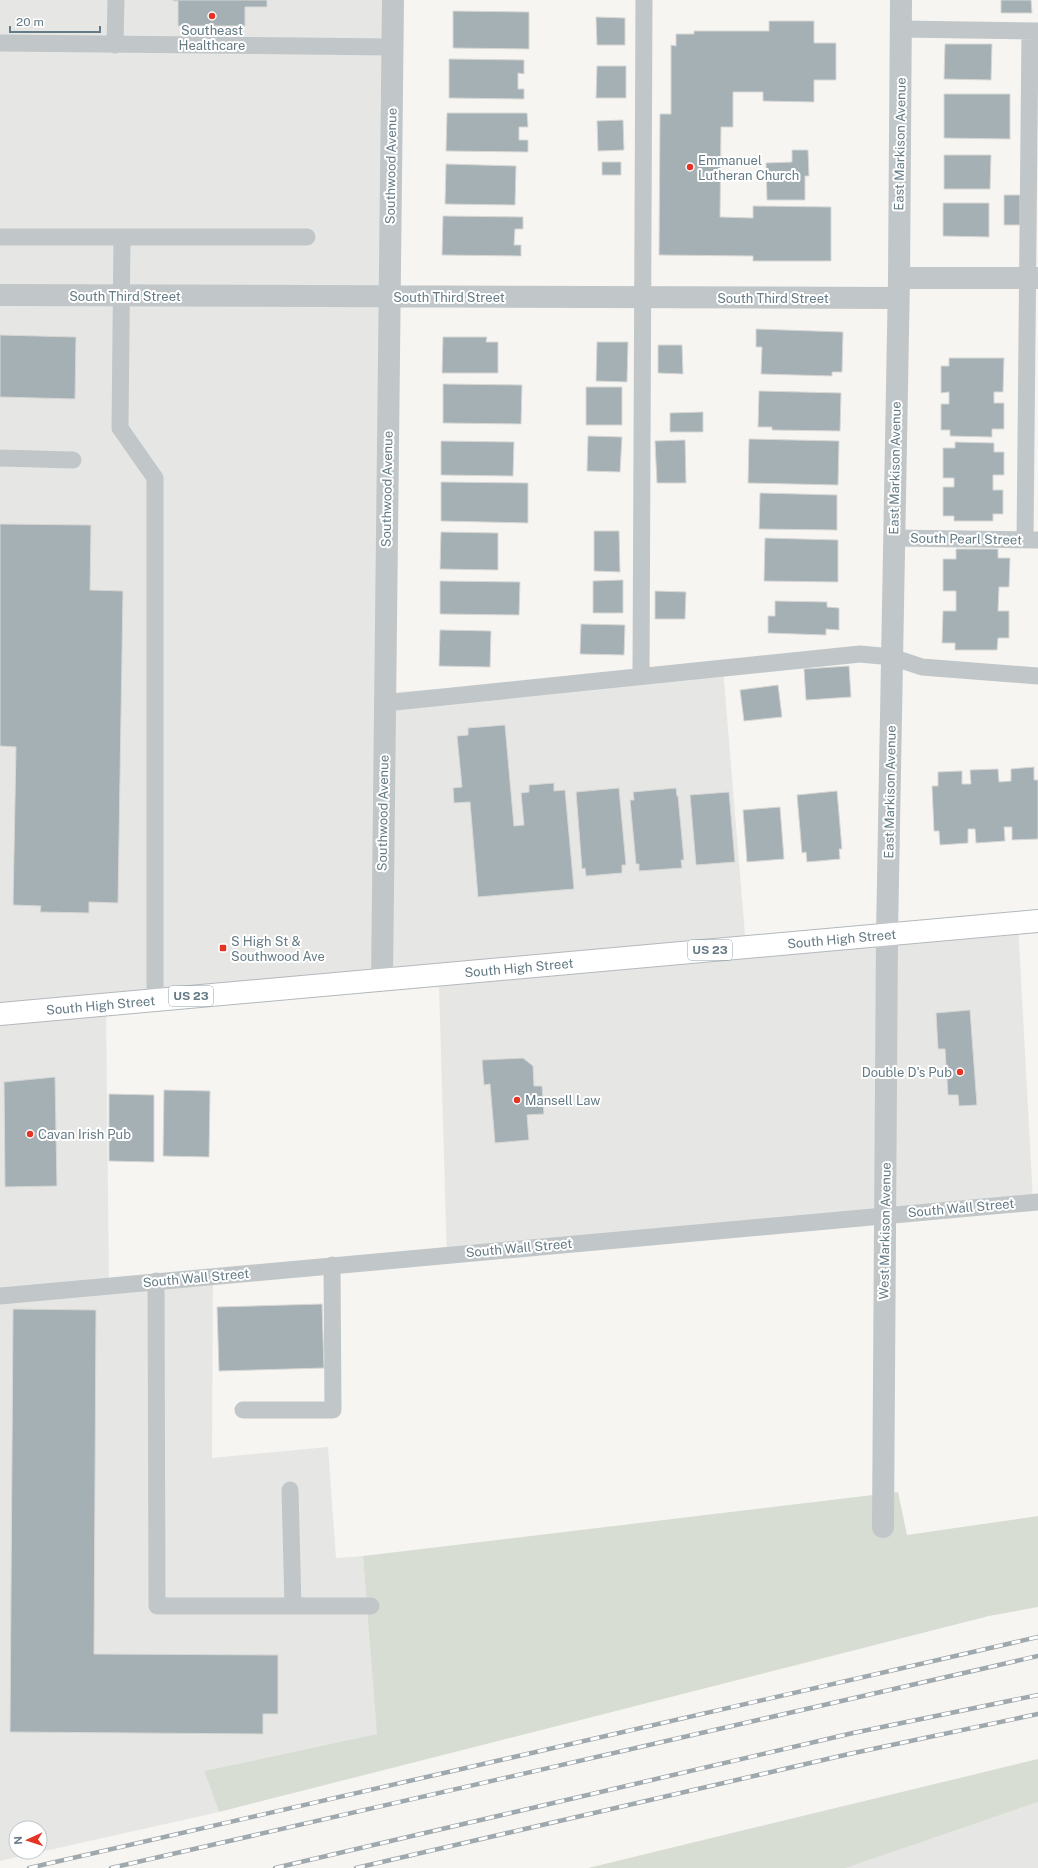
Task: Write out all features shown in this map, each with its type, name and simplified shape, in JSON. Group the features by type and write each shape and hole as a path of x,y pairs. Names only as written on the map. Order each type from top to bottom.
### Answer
{"main road":[{"name":"South High Street","path":"0,1014 1038,921"}],"street":[{"name":"Southwood Avenue","path":"382,979 393,0"},
{"name":"East Markison Avenue","path":"887,935 898,288 901,0"},
{"name":"South Third Street","path":"0,295 641,298 898,288 1033,278"},
{"name":"West Markison Avenue","path":"883,1527 887,935"}],"lane":[{"path":"115,45 116,0"},
{"path":"641,676 641,298 644,0"},
{"path":"901,30 1034,31 1031,540"},
{"path":"0,43 392,47"},
{"path":"0,237 307,237"},
{"path":"122,237 120,428 155,478 155,1000"},
{"path":"0,458 73,460"},
{"name":"South Pearl Street","path":"894,538 1031,540"},
{"path":"385,703 860,654 892,657 922,667 1038,676"},
{"name":"South Wall Street","path":"0,1296 1038,1202"},
{"path":"243,1410 333,1410 332,1265"},
{"path":"156,1281 157,1606 371,1606"},
{"path":"290,1490 293,1606"}],"shaded area":[{"path":"0,0 391,0 384,693 723,668 746,947 1018,923 1033,1200 447,1262 439,986 106,1005 109,1287 213,1276 212,1458 328,1447 336,1558 363,1556 378,1734 204,1771 219,1812 48,1850 48,1820 8,1820 8,1859 0,1861"},
{"path":"898,1492 907,1535 1038,1516 1038,1607 989,1616 219,1812 204,1771 377,1734 363,1556"},
{"path":"1038,1759 1038,1802 846,1868 588,1868"},
{"path":"1038,1802 1038,1868 846,1868"}],"building":[{"name":"Southeast Healthcare","path":"173,0 267,0 267,7 245,7 245,26 178,26 178,1"},
{"path":"1001,0 1031,0 1032,13 1001,13"},
{"path":"453,11 529,12 529,49 453,48"},
{"path":"596,17 625,18 625,45 597,45"},
{"name":"Emmanuel Lutheran Church","path":"769,21 814,21 814,43 836,43 836,80 814,80 814,102 763,101 763,92 733,92 733,127 721,127 720,217 753,218 753,206 831,207 831,261 753,261 753,256 659,255 660,114 671,114 671,45 676,46 676,34 694,34 694,31 769,31"},
{"path":"945,44 992,44 991,80 944,79"},
{"path":"449,59 524,60 524,74 518,73 518,89 524,89 524,99 449,98"},
{"path":"597,66 626,66 626,98 596,98"},
{"path":"944,94 1010,94 1010,139 944,138"},
{"path":"447,113 527,113 528,127 519,127 519,140 528,140 528,152 446,151"},
{"path":"623,120 624,150 598,151 597,121"},
{"path":"792,150 808,150 809,176 805,176 805,200 767,200 766,163 792,162"},
{"path":"944,155 991,155 990,189 944,189"},
{"path":"602,162 621,162 621,175 602,175"},
{"path":"446,164 516,166 515,205 445,204"},
{"path":"1004,195 1020,195 1020,225 1004,225"},
{"path":"943,203 989,203 989,237 943,236"},
{"path":"443,216 523,217 523,229 515,229 514,245 521,245 521,256 442,255"},
{"path":"756,329 843,332 842,372 832,372 832,376 761,374 762,347 756,347"},
{"path":"0,335 76,337 75,399 0,397"},
{"path":"443,337 487,337 486,342 498,342 498,373 442,373"},
{"path":"597,342 628,342 627,382 596,381"},
{"path":"658,345 682,345 683,374 658,373"},
{"path":"949,358 1004,358 1003,392 994,392 994,403 1004,403 1004,429 992,429 992,437 950,436 950,430 941,430 941,404 949,404 949,392 941,393 941,366 949,366"},
{"path":"443,384 522,385 521,424 443,423"},
{"path":"586,387 622,387 622,425 586,425"},
{"path":"759,391 841,393 840,431 772,430 772,427 758,427"},
{"path":"703,412 703,432 670,432 670,413"},
{"path":"588,436 622,437 620,472 587,471"},
{"path":"749,439 839,441 838,485 748,483"},
{"path":"685,440 686,483 657,483 655,441"},
{"path":"441,441 514,442 513,476 441,475"},
{"path":"955,442 994,443 994,452 1004,452 1004,475 993,475 993,490 1003,490 1003,514 993,514 993,521 954,521 954,516 943,516 943,487 954,487 954,478 943,478 943,448 955,448"},
{"path":"441,482 528,483 528,523 441,521"},
{"path":"760,493 837,495 837,530 759,529"},
{"path":"0,524 91,525 90,590 123,591 118,903 89,902 89,913 40,912 41,906 13,905 16,747 0,746"},
{"path":"594,531 619,531 620,572 594,571"},
{"path":"441,532 498,533 498,570 440,569"},
{"path":"765,538 838,540 838,582 764,581"},
{"path":"956,549 998,549 998,558 1010,558 1009,587 999,587 998,611 1009,611 1009,638 998,638 997,650 955,650 955,643 942,643 943,611 956,611 956,591 943,591 943,559 956,559"},
{"path":"623,580 623,613 593,613 593,581"},
{"path":"440,581 520,582 519,615 440,614"},
{"path":"655,591 686,592 685,619 655,619"},
{"path":"775,601 827,602 827,607 839,608 839,630 826,629 826,635 768,633 768,616 775,616"},
{"path":"581,624 625,625 624,655 580,654"},
{"path":"440,630 491,631 490,667 439,666"},
{"path":"849,666 851,697 806,700 804,669"},
{"path":"778,685 782,717 744,721 740,690"},
{"path":"505,725 514,826 524,825 521,793 529,792 529,785 554,783 554,791 565,790 574,889 478,897 470,802 454,803 453,788 462,787 457,736 468,735 468,728"},
{"path":"1034,767 1034,780 1038,780 1038,839 1012,840 1012,827 1004,827 1005,841 976,843 975,829 968,829 968,843 940,845 939,831 934,831 932,786 938,786 938,772 962,771 962,784 971,784 970,770 998,769 999,782 1011,781 1011,769"},
{"path":"619,788 626,865 622,865 622,873 586,876 585,868 582,869 576,792"},
{"path":"676,788 684,860 681,860 682,868 639,871 639,864 636,864 630,800 634,800 633,792"},
{"path":"837,791 842,849 839,849 840,859 807,862 806,852 802,853 797,795"},
{"path":"729,792 735,862 696,865 690,795"},
{"path":"780,807 784,859 747,862 743,810"},
{"name":"Double D's Pub","path":"970,1010 977,1105 959,1106 958,1095 948,1095 945,1049 938,1049 936,1013"},
{"name":"Mansell Law","path":"523,1058 533,1066 534,1086 542,1086 544,1114 527,1115 529,1140 495,1143 490,1084 484,1085 482,1060"},
{"name":"Cavan Irish Pub","path":"55,1077 57,1186 5,1187 4,1082"},
{"path":"164,1090 210,1091 209,1157 163,1156"},
{"path":"109,1094 154,1095 154,1162 109,1161"},
{"path":"322,1304 324,1368 219,1371 217,1307"},
{"path":"13,1309 96,1310 94,1654 278,1655 278,1714 263,1714 263,1734 10,1732"}],"railway":[{"path":"29,1868 1038,1637"},
{"path":"111,1868 1038,1656"},
{"path":"275,1868 853,1733 1038,1695"},
{"path":"356,1868 849,1754 1038,1714"}],"place":[{"name":"Southeast Healthcare","path":"212,16"},
{"name":"Emmanuel Lutheran Church","path":"690,167"},
{"name":"S High St & Southwood Ave","path":"223,948"},
{"name":"Double D's Pub","path":"960,1072"},
{"name":"Mansell Law","path":"517,1100"},
{"name":"Cavan Irish Pub","path":"30,1134"}]}
